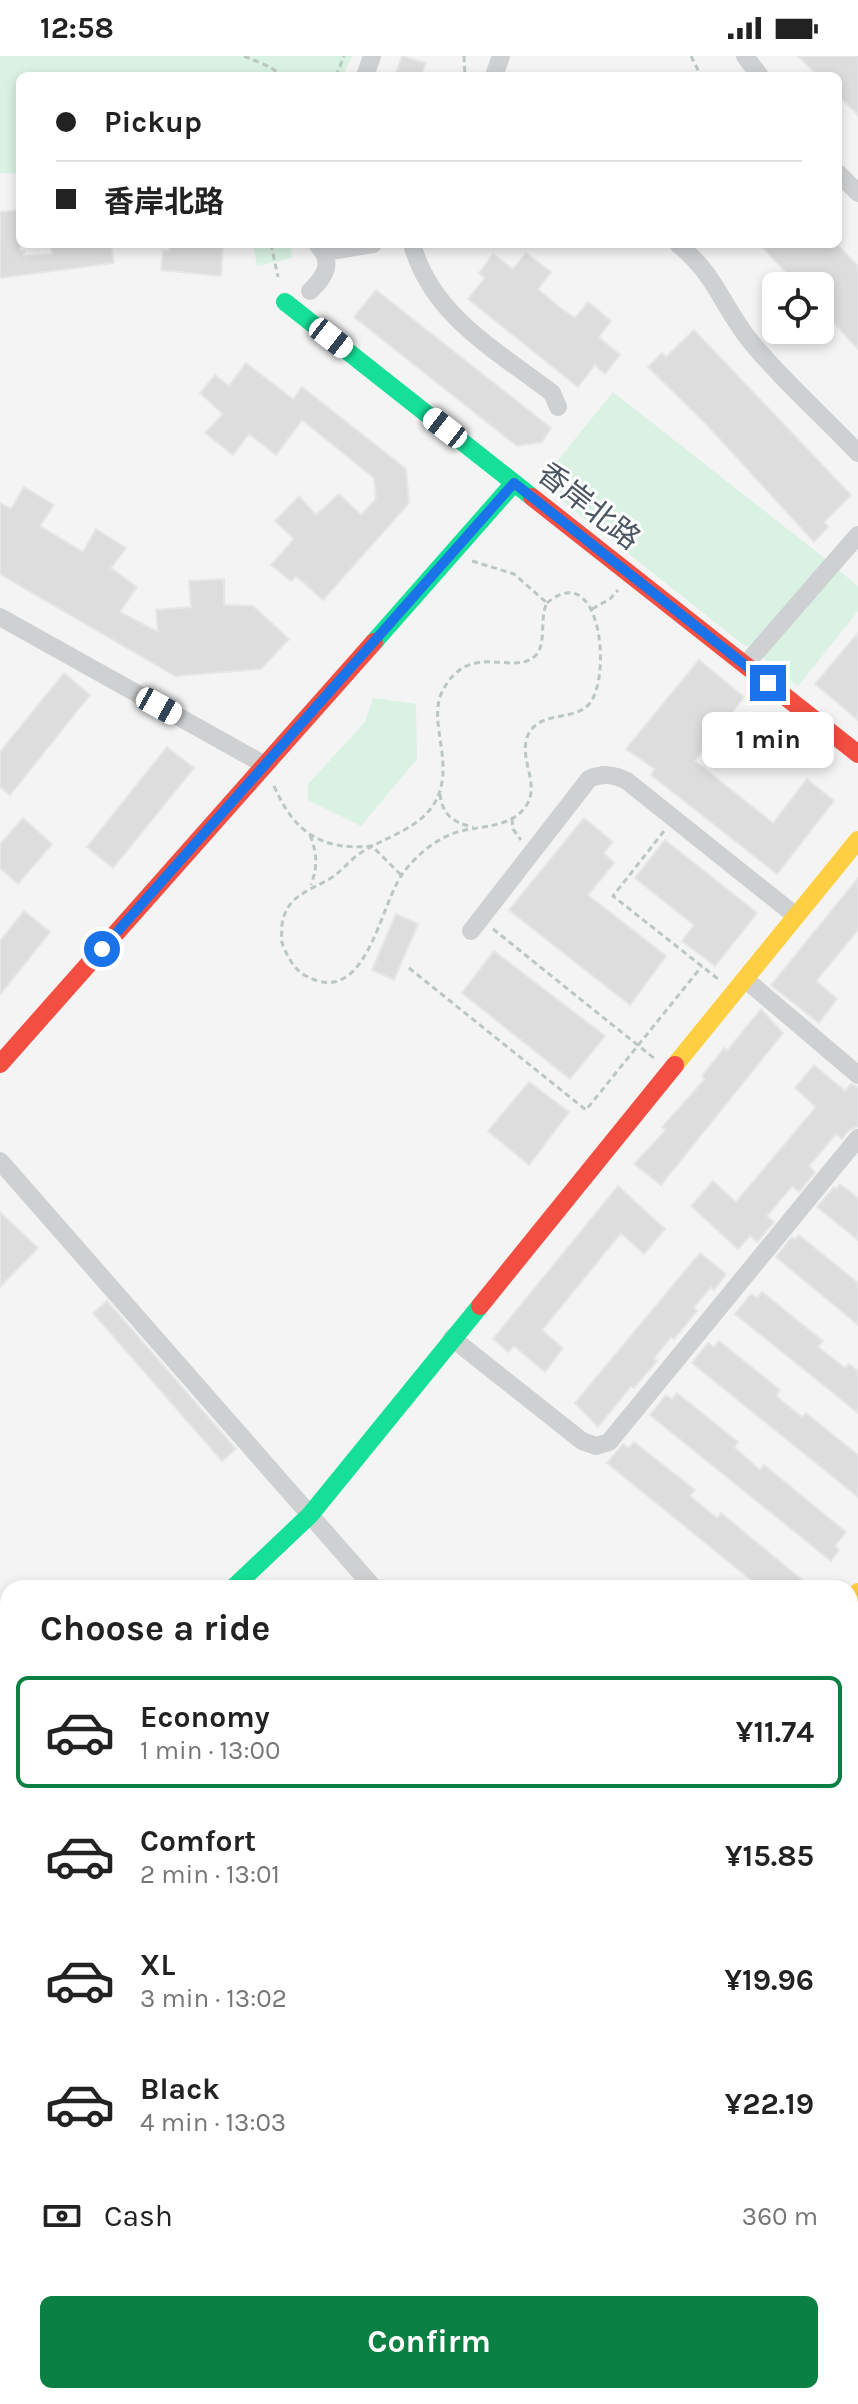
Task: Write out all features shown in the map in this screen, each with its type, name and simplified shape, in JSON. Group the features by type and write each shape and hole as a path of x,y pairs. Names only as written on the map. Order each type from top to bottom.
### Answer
{"street":[{"path":"842,177 858,193"},
{"path":"310,291 325,277 328,265 321,248"},
{"path":"413,248 425,280 438,301 455,318 552,393 558,407"},
{"path":"683,248 716,284 732,317 753,344 858,453"},
{"name":"香岸北路","path":"285,302 858,754"},
{"path":"0,1064 514,483"},
{"path":"745,665 858,535"},
{"path":"0,617 265,765"},
{"path":"475,925 589,779 600,775 614,775 627,781 796,916"},
{"path":"241,1580 310,1515 858,840"},
{"path":"739,986 858,1075"},
{"path":"452,1338 582,1441 596,1446 609,1442 858,1138"},
{"path":"0,1161 367,1580"}],"path":[{"path":"244,56 277,72"},
{"path":"272,248 278,277"},
{"path":"448,558 507,570 527,583 547,603"},
{"path":"592,609 610,599 630,574"},
{"path":"568,593 583,598 592,609 597,624 600,656 595,689 590,703 578,711 543,720 530,731 525,746 532,789 530,802 512,819 450,834 429,846 401,875 364,959 350,976 329,983 306,976 290,962 281,941 283,918 292,899 330,879 372,846 423,816 434,804 444,753 438,713 441,695 450,679 466,666 483,660 513,663 528,661 538,654 542,613 556,595 568,593"},
{"path":"265,765 283,808 310,835 329,844 350,848 372,846"},
{"path":"439,790 441,806 449,817 460,824 477,827"},
{"path":"512,819 518,838 534,849"},
{"path":"674,819 613,896 702,966 739,986"},
{"path":"310,835 317,853 316,871 310,887"},
{"path":"372,846 401,875"},
{"path":"475,925 669,1071"},
{"path":"409,968 586,1110 702,966"}],"green space":[{"path":"0,56 352,56 345,72 16,72 16,174 0,173"},
{"path":"254,248 291,248 292,258 257,266"},
{"path":"613,392 827,560 751,646 745,646 542,485 542,480"},
{"path":"837,569 858,586 858,611 798,686 761,656"},
{"path":"373,698 416,704 417,759 361,826 308,800 308,784 365,722"}],"building":[{"path":"402,56 426,63 423,72 396,72"},
{"path":"798,56 858,56 858,115 842,99 842,72 814,72"},
{"path":"16,210 16,248 24,251 24,256 52,254 51,248 112,248 114,263 0,278 0,212"},
{"path":"170,248 223,248 221,276 161,270 163,251 169,251"},
{"path":"763,248 841,248 858,266 858,349 834,323 834,272 786,272"},
{"path":"526,253 551,272 538,289 559,307 575,318 588,302 611,321 599,337 620,355 605,374 595,365 578,387 468,299 485,278 479,273 493,254 513,269"},
{"path":"376,290 551,428 542,442 517,446 354,317"},
{"path":"694,330 851,495 824,522 828,527 814,542 707,425 648,367 662,353 666,357"},
{"path":"246,363 293,399 302,387 406,469 409,503 323,600 296,576 291,581 271,565 294,539 275,521 299,496 316,515 339,494 361,515 376,499 374,478 302,420 276,455 249,434 233,455 205,433 223,414 200,393 215,375 229,386"},
{"path":"24,487 54,505 40,526 83,552 96,529 126,548 111,568 137,587 120,612 158,632 156,610 191,607 189,581 224,579 224,605 253,606 289,639 261,669 175,676 0,574 0,503 11,509"},
{"path":"858,633 858,720 815,684"},
{"path":"699,660 744,697 695,761 773,823 807,779 834,801 777,874 651,775 655,769 626,749"},
{"path":"64,673 90,695 10,795 0,787 0,752"},
{"path":"167,747 194,768 113,868 87,847"},
{"path":"23,818 52,844 18,884 0,868 0,844"},
{"path":"584,818 613,842 604,853 614,863 588,895 666,956 630,1005 509,910"},
{"path":"665,840 757,913 715,966 682,941 694,925 635,878"},
{"path":"858,878 858,930 816,981 837,999 819,1023 771,985"},
{"path":"24,911 50,932 0,995 0,941"},
{"path":"396,914 418,924 394,980 372,970"},
{"path":"494,951 605,1036 570,1079 462,993"},
{"path":"761,1009 783,1033 661,1185 634,1164 666,1130 662,1127 705,1079 702,1076 724,1048 727,1051"},
{"path":"814,1065 845,1091 851,1084 858,1087 858,1126 849,1130 842,1139 836,1134 809,1166 815,1172 799,1192 792,1186 767,1216 774,1222 757,1242 750,1236 738,1249 691,1206 713,1181 736,1202 816,1107 795,1088"},
{"path":"529,1082 569,1112 529,1165 488,1131"},
{"path":"840,1184 858,1198 858,1240 817,1207"},
{"path":"618,1186 665,1229 644,1254 621,1233 542,1330 563,1348 545,1372 514,1346 508,1352 493,1339"},
{"path":"0,1212 38,1248 0,1287"},
{"path":"799,1235 858,1283 858,1325 776,1257 792,1237 795,1239"},
{"path":"700,1253 726,1274 714,1290 711,1287 694,1307 697,1311 654,1358 657,1361 634,1388 631,1386 598,1427 575,1403"},
{"path":"762,1292 823,1341 818,1347 845,1368 849,1364 858,1371 858,1413 735,1314 751,1294 757,1298"},
{"path":"107,1301 236,1449 222,1461 93,1313"},
{"path":"719,1341 780,1390 776,1396 802,1417 806,1413 858,1455 858,1497 692,1363 708,1343 714,1347"},
{"path":"677,1393 738,1442 734,1447 760,1470 764,1465 846,1532 835,1546 839,1550 831,1561 650,1415 666,1395 672,1399"},
{"path":"634,1442 695,1490 690,1496 717,1518 721,1513 802,1580 751,1580 607,1463 623,1444 629,1448"}],"traffic: fast":[{"path":"285,302 532,497"},
{"path":"374,642 514,483"},
{"path":"241,1580 310,1515 480,1306"}],"traffic: slow":[{"path":"675,1065 858,840"}],"traffic: jam":[{"path":"532,497 858,754"},
{"path":"0,1064 374,642"},
{"path":"480,1306 675,1065"}],"route":[{"path":"102,949 514,483 768,683"}]}
